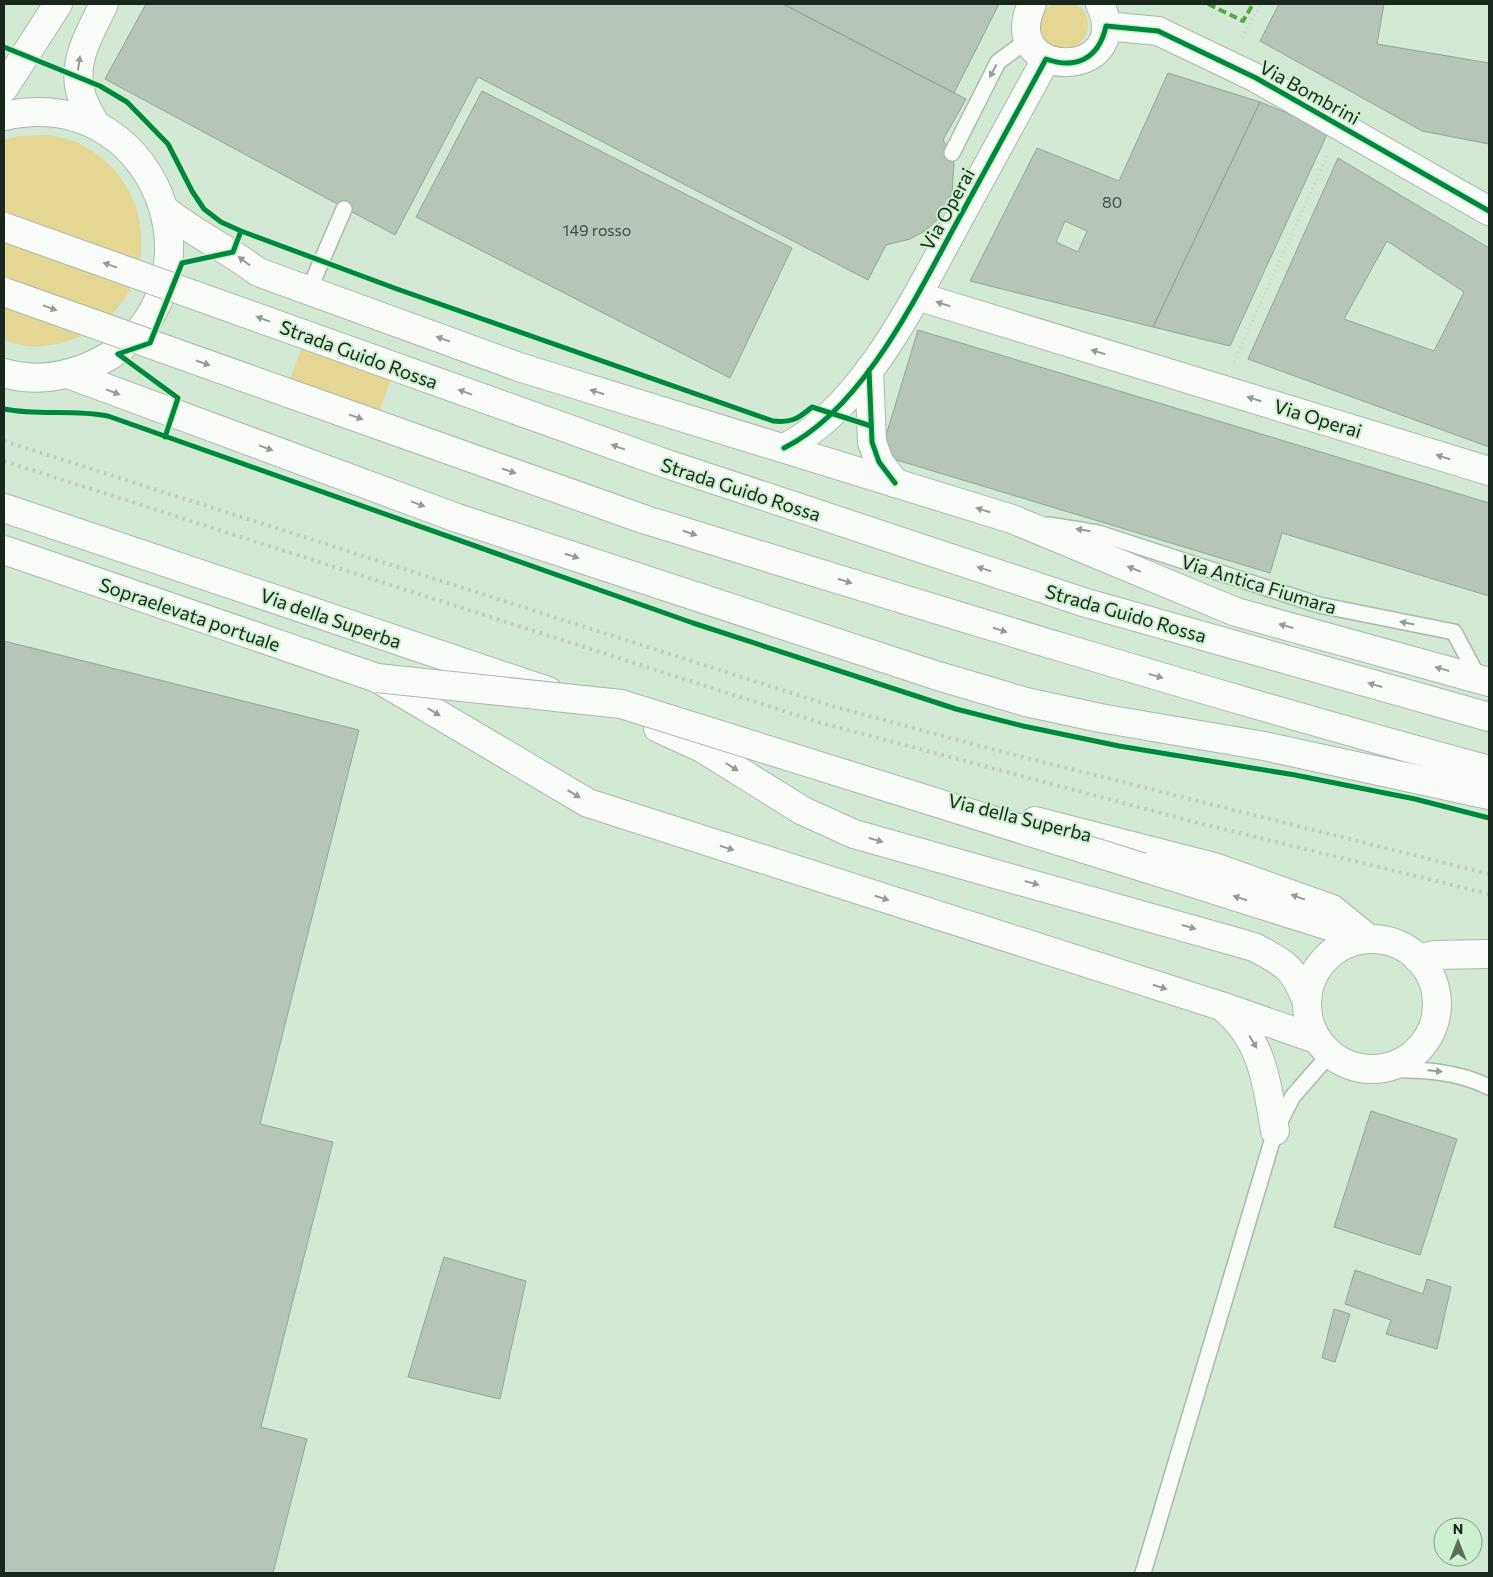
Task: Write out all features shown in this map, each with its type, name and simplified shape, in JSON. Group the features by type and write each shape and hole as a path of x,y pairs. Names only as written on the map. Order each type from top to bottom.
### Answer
{"main road":[{"path":"4,88 14,61 58,4"},
{"path":"96,125 82,97 77,77 80,53 104,4"},
{"path":"1032,4 1026,26 1037,49 1059,64 1073,64 1086,59 1096,51 1103,40 1103,15"},
{"name":"Via Bombrini","path":"1103,15 1158,31 1228,64 1489,211"},
{"name":"Via Operai","path":"784,448 803,439 834,413 869,370 916,296 1037,49"},
{"path":"4,116 38,112 58,113 77,117 96,125 133,153 153,179 165,210 170,245 165,280 151,313 130,340 101,361 68,374 42,378 4,373"},
{"path":"165,210 190,230 233,252 258,272 519,367 643,407 784,448 1012,519 1236,612 1484,681"},
{"name":"Strada Guido Rossa","path":"4,227 664,463 1083,602 1489,717"},
{"path":"4,292 643,519 1032,640 1290,716 1489,770"},
{"name":"Via Operai","path":"916,296 1489,471"},
{"path":"869,370 872,442 879,462 895,482"},
{"path":"68,374 457,518 929,673 1017,700 1100,718 1264,746 1489,795"},
{"name":"Via della Superba","path":"4,508 658,728 702,748 802,811 854,834 1254,947 1282,962 1297,977 1306,1000"},
{"name":"Sopraelevata portuale","path":"4,550 377,678"},
{"path":"377,678 621,704 1370,939 1391,942 1409,951 1424,964 1434,982 1437,1002 1435,1022 1426,1040 1410,1056 1391,1066 1369,1069 1347,1064 1323,1046 1222,1006 588,803 377,678"},
{"name":"Via della Superba","path":"658,728 754,749 1214,867 1332,909 1370,939"},
{"path":"1323,1046 1308,1021 1306,1000 1310,983 1318,967 1329,954 1348,943 1370,939"},
{"path":"1418,959 1435,955 1489,954"},
{"path":"1222,1006 1246,1030 1260,1056 1276,1130"}],"lane":[{"path":"952,153 998,62 1037,49"},
{"path":"309,290 344,209"},
{"name":"Via Antica Fiumara","path":"1012,519 1098,533 1320,605 1454,632 1484,681"},
{"path":"1143,1573 1276,1130 1293,1096 1323,1046"},
{"path":"1369,1069 1446,1072 1468,1077 1489,1087"}],"path":[{"path":"1228,64 1261,4"},
{"path":"1222,389 1340,126"}],"shaded area":[{"path":"1064,1 1073,3 1081,8 1086,16 1088,25 1086,34 1081,42 1073,47 1064,49 1055,47 1047,42 1042,34 1040,25 1042,16 1047,8 1055,3"},
{"path":"48,135 78,143 105,161 125,185 137,212 141,241 138,270 126,297 106,320 66,342 46,346 26,346 4,340 4,140 19,136"},
{"path":"304,342 393,373 374,427 284,395"}],"building":[{"path":"146,4 783,4 966,99 943,140 952,153 954,164 952,193 938,219 925,231 910,239 886,245 868,280 478,77 395,235 105,79"},
{"path":"783,4 999,4 954,93"},
{"path":"1279,4 1384,4 1377,44 1489,63 1489,144 1422,131 1260,41"},
{"path":"1168,73 1260,102 1153,327 970,281 1037,148 1119,181","holes":["1065,221 1087,231 1078,252 1056,242"]},
{"path":"482,91 792,248 730,378 416,217"},
{"path":"1260,102 1329,130 1230,346 1153,327"},
{"path":"1338,158 1489,248 1489,447 1248,359","holes":["1387,241 1464,292 1434,351 1344,319"]},
{"path":"918,330 1489,503 1489,596 1282,533 1270,573 880,455"},
{"path":"4,641 359,730 260,1124 333,1142 261,1427 307,1439 273,1573 4,1573"},
{"path":"1371,1111 1457,1139 1420,1255 1334,1227"},
{"path":"444,1257 526,1281 500,1399 408,1377"},
{"path":"1355,1270 1423,1294 1427,1279 1451,1287 1437,1349 1386,1334 1391,1320 1345,1304"},
{"path":"1334,1309 1350,1314 1335,1362 1322,1358"}],"railway":[{"path":"4,441 832,706 995,750 1489,874"},
{"path":"4,461 818,722 1195,822 1489,894"}],"marked path":[{"path":"1208,4 1243,21 1253,4"}],"cycle path":[{"path":"784,448 812,430 839,407 863,379 885,348 924,283 1046,59 1067,63 1085,59 1098,46 1106,26 1158,31 1256,78 1489,211"},
{"path":"4,47 100,86 127,102 168,144 192,191 204,209 221,222 241,231 397,289 773,421 794,419 803,415 812,407 871,426"},
{"path":"165,437 178,398 118,354 150,343 182,263 233,252 241,231"},
{"path":"869,370 872,442 879,462 895,483"},
{"path":"4,409 108,416 693,623 956,709 1023,726 1119,746 1295,775 1415,799 1489,818"}]}
